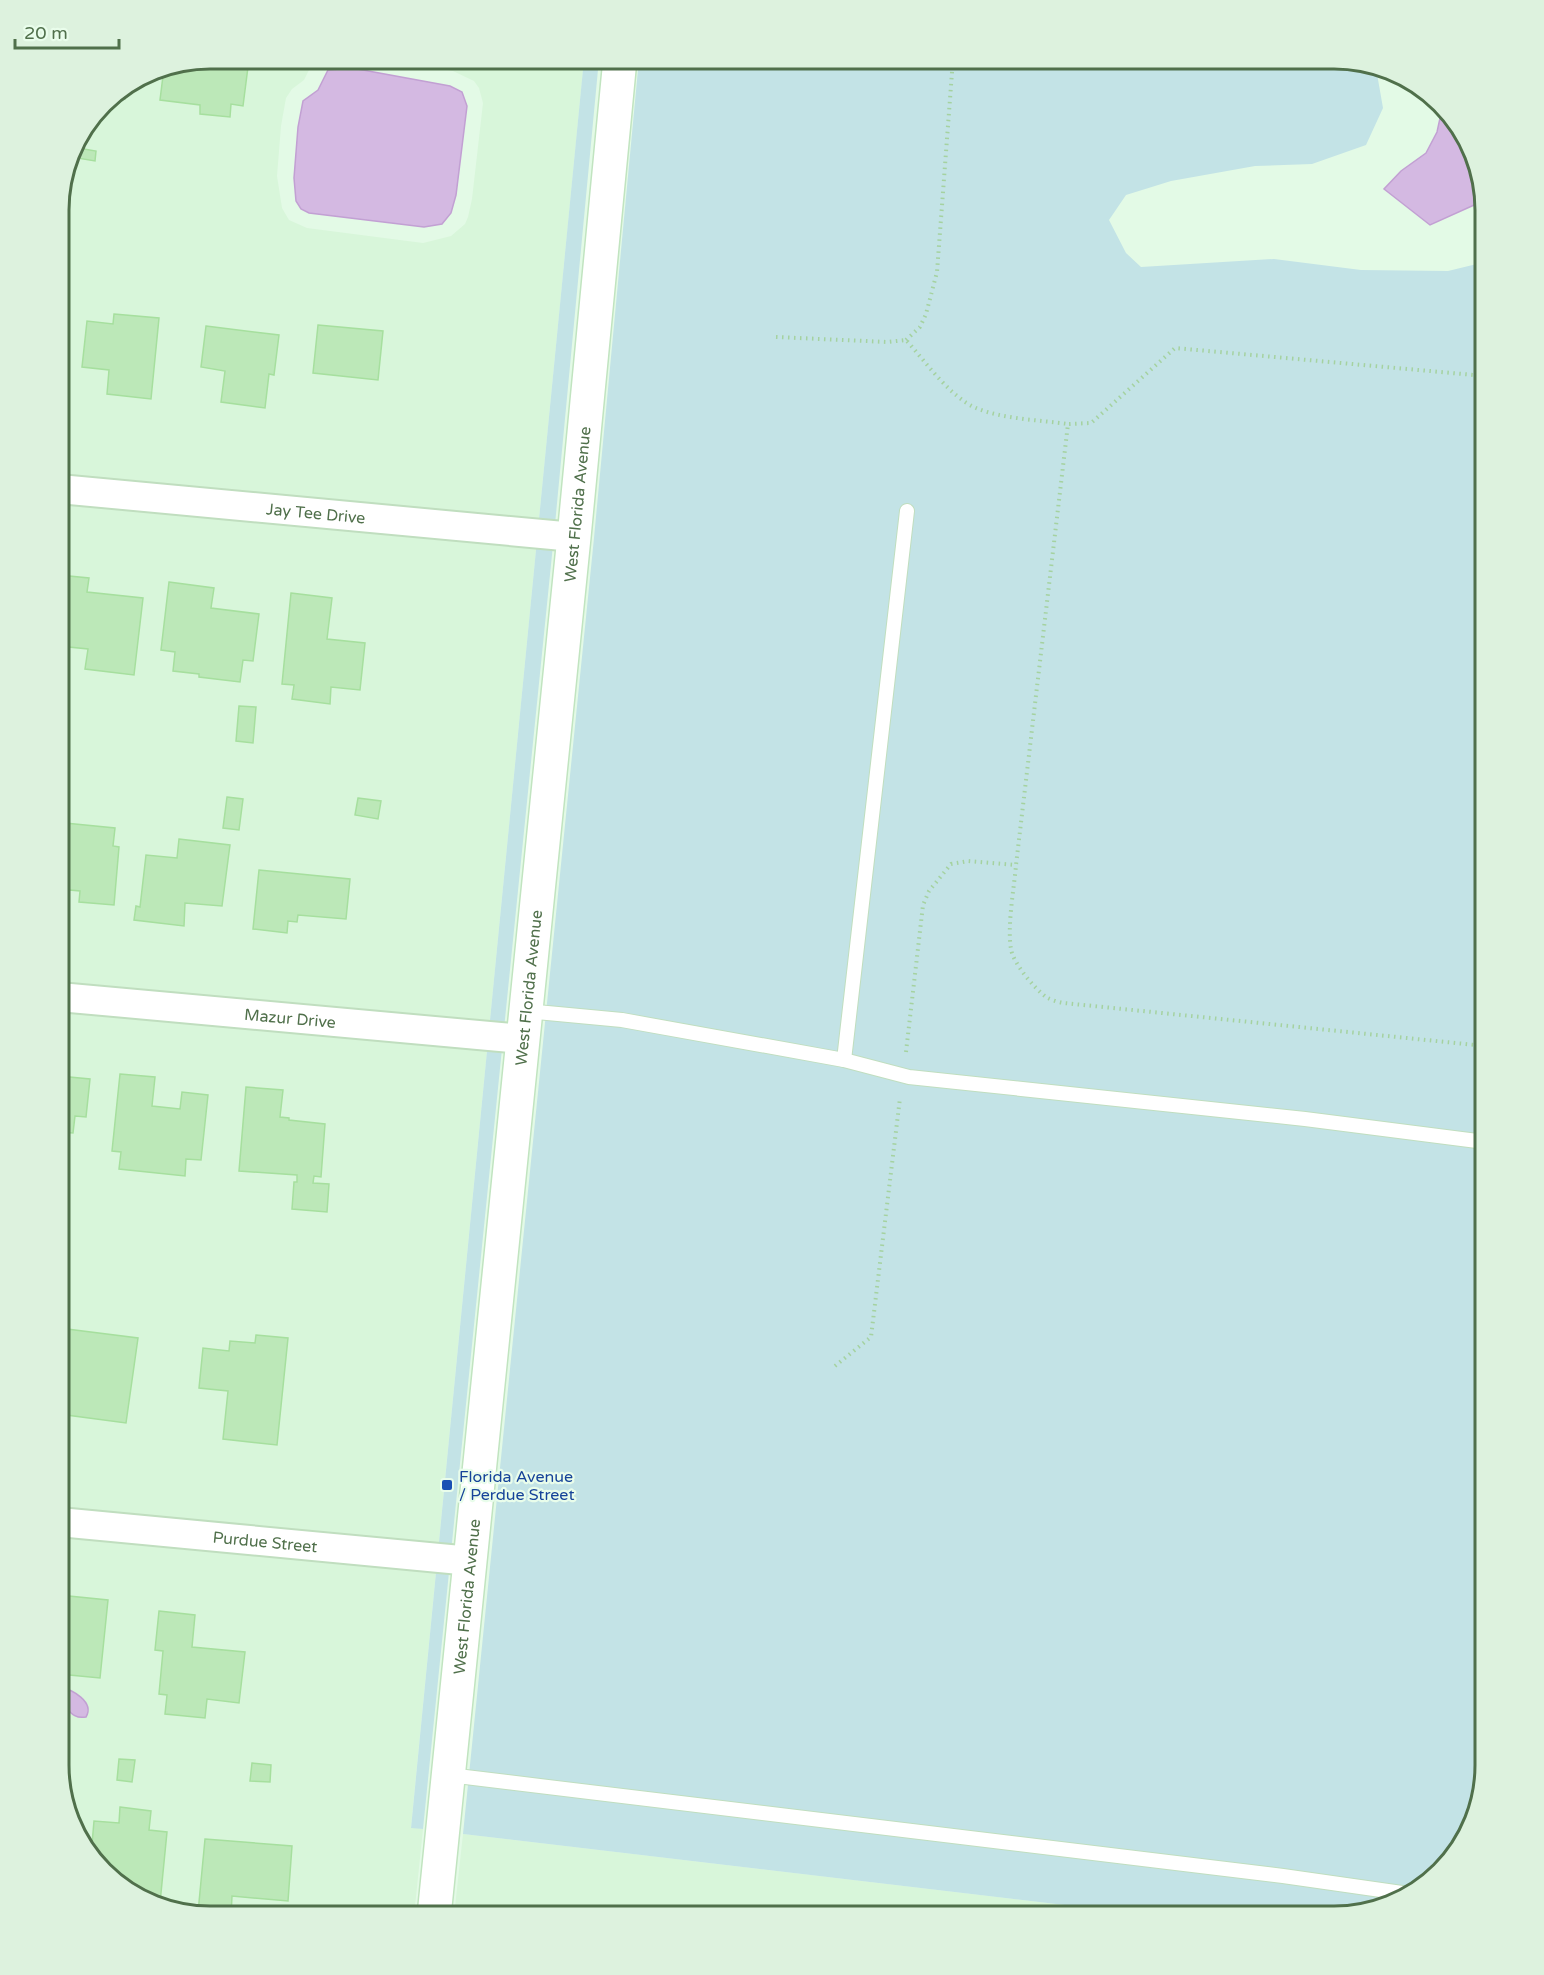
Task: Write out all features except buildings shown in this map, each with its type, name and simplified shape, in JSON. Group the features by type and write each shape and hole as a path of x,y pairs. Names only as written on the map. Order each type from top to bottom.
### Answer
{"street":[{"name":"West Florida Avenue","path":"435,1906 574,537 619,69"},
{"name":"Jay Tee Drive","path":"69,490 574,537"},
{"name":"Mazur Drive","path":"69,998 524,1025"},
{"name":"Purdue Street","path":"69,1523 471,1561"}],"lane":[{"path":"844,1060 907,511"},
{"path":"524,1025 622,1020 844,1060 909,1077 1305,1119 1475,1141"},
{"path":"449,1774 1259,1873 1396,1892"}],"path":[{"path":"776,337 887,342 906,340 920,327 926,314 937,272 952,69"},
{"path":"906,340 944,382 976,408 998,414 1068,424 1091,423 1175,348 1475,375"},
{"path":"1068,424 1016,865 1011,950 1017,964 1047,998 1064,1003 1475,1045"}],"shaded area":[{"path":"200,69 310,69 304,80 292,89 286,98 281,126 277,176 282,208 289,220 307,228 423,243 451,236 465,224 468,217 483,103 479,88 474,81 453,71 442,69 583,69 411,1827 423,1829 415,1906 191,1905 147,1892 117,1871 104,1858 83,1828 76,1811 69,1775 69,200 80,156 93,131 110,110 147,83 164,76"},
{"path":"357,69 450,86 462,92 467,106 456,195 451,213 442,224 424,227 309,213 301,209 296,201 294,178 298,127 303,101 318,90 328,70"},
{"path":"583,69 598,69 554,535 423,1829 411,1828"},
{"path":"638,69 1344,69 1377,76 1383,108 1366,145 1312,164 1255,166 1171,181 1126,195 1109,220 1126,253 1141,267 1274,259 1361,270 1448,271 1475,264 1475,1765 1470,1802 1461,1828 1440,1858 1427,1871 1397,1892 1353,1905 1334,1906 1072,1906 463,1834 594,538"},
{"path":"1440,117 1461,147 1470,173 1475,205 1430,225 1384,189 1401,171 1426,153 1437,132"},
{"path":"69,1690 85,1701 88,1711 86,1717 69,1711"},
{"path":"463,1834 1072,1906 455,1906"}],"place":[{"name":"Florida Avenue / Perdue Street","path":"447,1485"}]}
